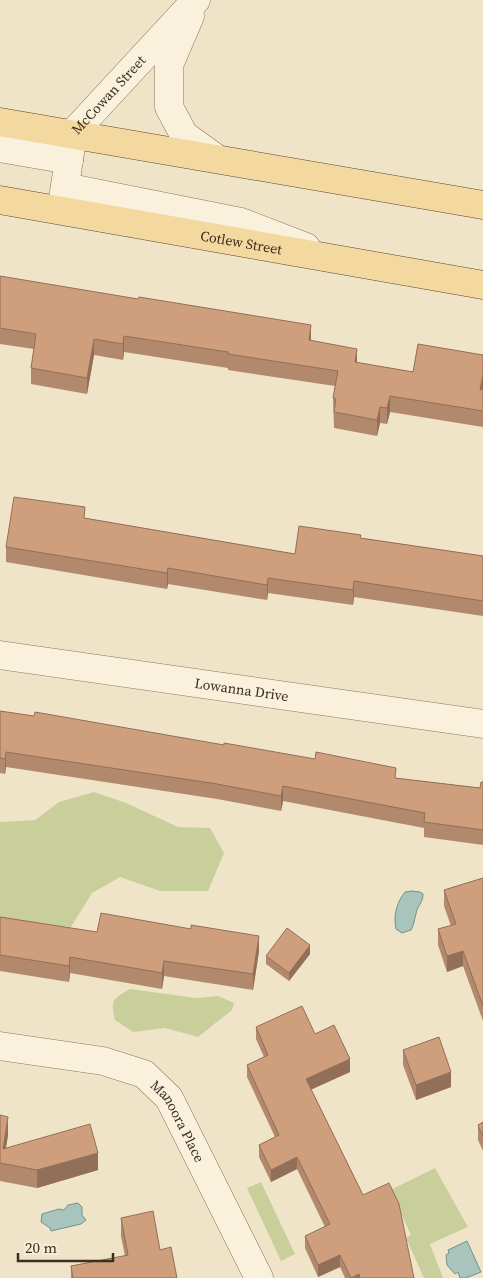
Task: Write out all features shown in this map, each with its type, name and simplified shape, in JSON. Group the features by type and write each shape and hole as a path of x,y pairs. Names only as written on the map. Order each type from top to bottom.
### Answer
{"main road":[{"path":"0,122 73,133 483,205"},
{"name":"Cotlew Street","path":"0,200 64,198 331,257 483,285"}],"street":[{"name":"McCowan Street","path":"64,198 73,133 196,0"},
{"path":"196,0 169,65 169,107 184,135 216,158"},
{"path":"0,148 69,160"},
{"name":"Lowanna Drive","path":"0,655 483,724"},
{"name":"Manoora Place","path":"0,1046 103,1061 144,1074 169,1098 259,1278"}],"green space":[{"path":"94,792 126,803 178,827 210,828 224,853 208,891 160,891 120,877 92,893 71,927 0,919 0,822 35,820 59,802"},
{"path":"130,989 196,998 218,996 234,1003 232,1010 198,1037 165,1028 133,1032 115,1020 113,1008 114,1000"},
{"path":"435,1168 468,1227 430,1244 443,1278 424,1278 406,1238 411,1235 396,1203 374,1198"},
{"path":"261,1182 295,1254 281,1261 247,1188"}],"water":[{"path":"405,892 420,892 423,894 423,897 411,930 402,933 396,929 396,909"},
{"path":"78,1203 82,1207 82,1215 86,1220 81,1224 51,1231 50,1228 41,1222 42,1214 59,1209 64,1210 68,1205"},
{"path":"467,1241 481,1272 466,1278 460,1278 458,1272 455,1274 447,1265 446,1255 449,1253 448,1250"}],"building":[{"path":"0,276 311,325 309,340 357,349 355,362 413,372 418,344 483,355 483,374 480,390 483,389 483,411 390,396 387,408 380,407 377,420 334,412 336,399 333,398 338,371 124,336 123,344 94,339 87,378 31,368 36,334 0,328"},
{"path":"14,497 85,507 84,518 295,554 299,526 361,535 360,538 483,556 483,601 354,581 353,590 268,578 267,585 168,568 167,573 6,547"},
{"path":"0,711 34,716 35,712 315,759 316,752 396,768 395,778 480,788 481,782 483,782 483,830 424,822 425,813 283,786 281,796 217,784 6,752 5,759 0,758"},
{"path":"483,878 483,1006 463,951 447,956 438,929 456,924 444,890"},
{"path":"101,913 191,929 191,925 259,936 253,974 164,961 162,973 70,957 69,966 0,955 0,917 97,932"},
{"path":"287,928 310,945 289,973 266,956"},
{"path":"302,1006 315,1034 334,1025 350,1059 306,1079 363,1195 389,1183 399,1204 414,1278 360,1278 359,1274 351,1278 340,1255 318,1265 305,1236 330,1224 297,1157 271,1170 259,1145 279,1135 247,1065 268,1055 256,1027"},
{"path":"439,1037 451,1072 416,1085 403,1050"},
{"path":"0,1115 8,1117 3,1149 90,1124 98,1153 37,1170 0,1163"},
{"path":"483,1122 483,1136 478,1125"},
{"path":"153,1211 160,1250 171,1247 177,1278 73,1278 71,1266 128,1255 121,1218"}]}
